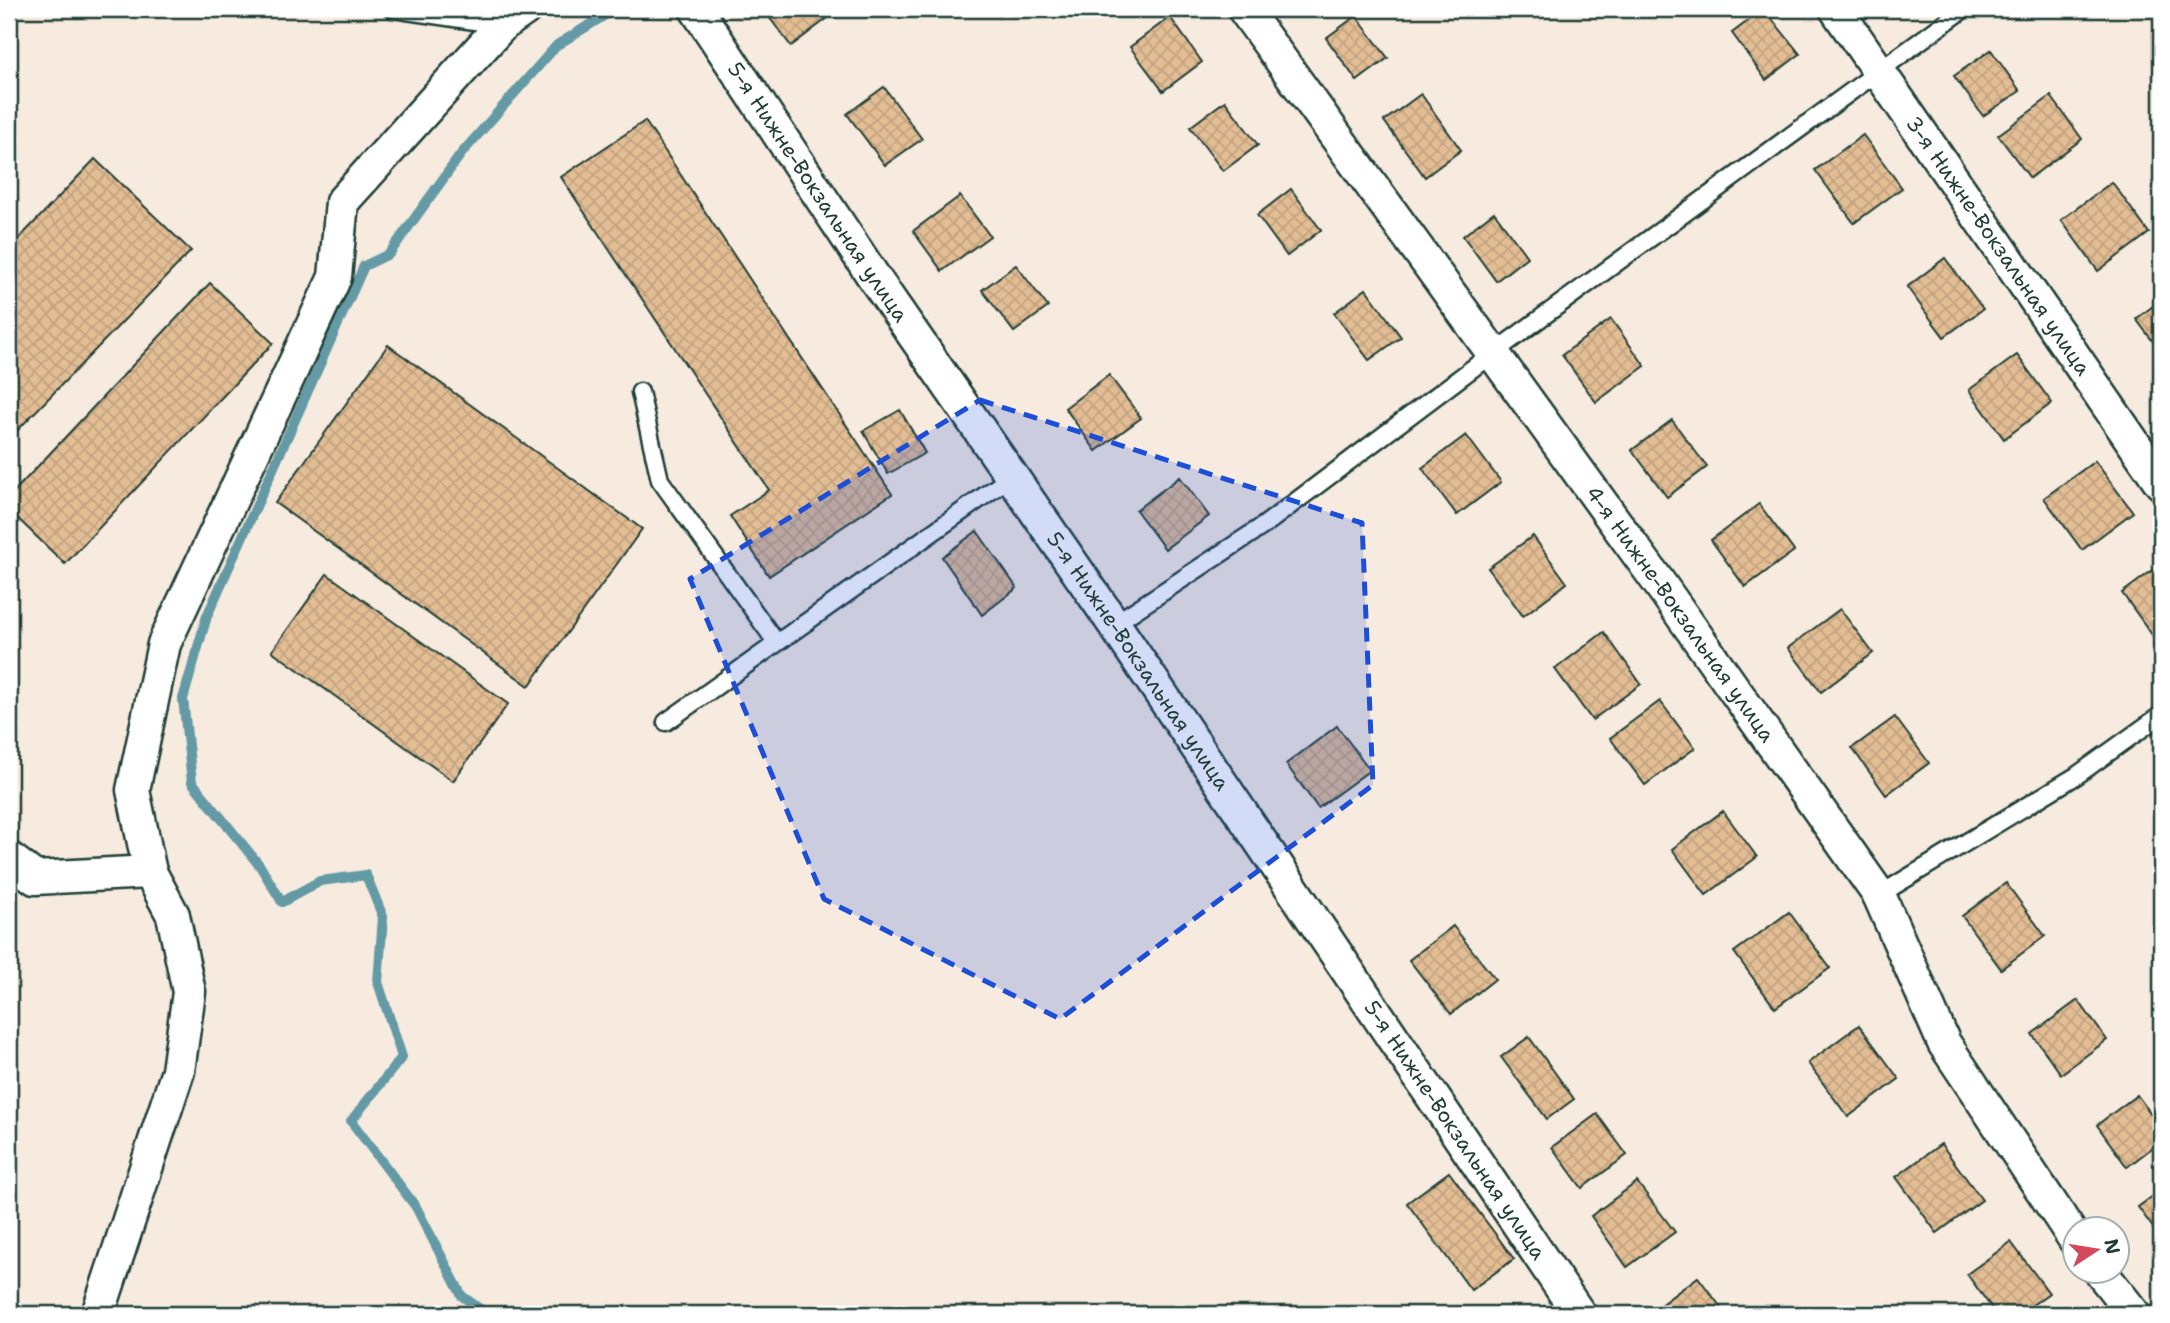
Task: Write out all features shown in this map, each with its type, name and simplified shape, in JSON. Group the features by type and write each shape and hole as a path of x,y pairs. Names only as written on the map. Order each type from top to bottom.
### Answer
{"street":[{"name":"5-я Нижне-Вокзальная улица","path":"696,9 875,279 1114,624 1578,1314"},
{"name":"4-я Нижне-Вокзальная улица","path":"1244,9 1879,895 1944,1043 2062,1220"},
{"name":"3-я Нижне-Вокзальная улица","path":"1836,9 2161,483"},
{"path":"98,1314 178,1071 189,992 173,915 149,872 133,790 164,644 335,276 342,202 514,17"},
{"path":"9,858 35,878 149,872"},
{"path":"2110,1284 2134,1314"}],"lane":[{"path":"393,9 514,17"},
{"path":"1114,624 1263,526 1493,353 1965,9"},
{"path":"640,392 660,480 776,642"},
{"path":"666,722 1012,476"},
{"path":"1879,895 2076,776 2161,715"}],"highlighted area":[{"path":"980,400 1362,523 1373,785 1060,1019 824,899 690,579"}],"building":[{"path":"763,9 829,9 833,14 791,46"},
{"path":"1764,9 1800,54 1766,80 1732,33"},
{"path":"1356,16 1388,58 1357,81 1326,38"},
{"path":"1170,17 1202,62 1163,91 1130,47"},
{"path":"1991,50 2020,91 1983,116 1954,76"},
{"path":"884,87 922,139 885,165 847,114"},
{"path":"1421,94 1461,150 1425,177 1384,121"},
{"path":"2051,96 2082,139 2030,178 1998,135"},
{"path":"1225,101 1258,145 1223,171 1190,127"},
{"path":"645,121 892,494 769,576 730,516 769,490 561,177"},
{"path":"1863,135 1902,188 1854,223 1815,170"},
{"path":"95,159 191,251 9,439 9,249"},
{"path":"2112,182 2149,233 2098,271 2061,220"},
{"path":"1291,189 1321,230 1287,256 1257,215"},
{"path":"960,196 990,236 942,271 913,231"},
{"path":"1494,212 1527,257 1496,281 1463,236"},
{"path":"1945,258 1983,309 1944,337 1907,287"},
{"path":"1016,265 1048,307 1014,332 982,290"},
{"path":"210,283 273,343 65,564 9,510 9,497"},
{"path":"1366,289 1401,337 1369,360 1334,313"},
{"path":"2161,300 2161,352 2136,319"},
{"path":"1611,319 1645,366 1596,402 1562,355"},
{"path":"388,345 642,529 529,686 275,503"},
{"path":"2017,355 2052,403 2004,439 1969,390"},
{"path":"1109,375 1141,418 1096,451 1065,408"},
{"path":"900,410 925,453 888,474 863,431"},
{"path":"1672,420 1707,467 1667,497 1632,450"},
{"path":"1466,435 1501,482 1457,515 1422,468"},
{"path":"2095,461 2133,512 2082,550 2044,498"},
{"path":"1180,477 1209,516 1165,549 1136,510"},
{"path":"1759,504 1794,551 1745,587 1711,540"},
{"path":"977,531 1017,588 982,615 942,557"},
{"path":"1533,536 1567,583 1523,616 1488,568"},
{"path":"2161,564 2161,630 2153,636 2122,593"},
{"path":"327,574 508,704 453,781 272,651"},
{"path":"1840,609 1873,653 1821,692 1788,648"},
{"path":"1604,632 1641,684 1592,720 1555,669"},
{"path":"1660,701 1695,748 1645,785 1610,738"},
{"path":"1895,717 1929,763 1886,795 1852,748"},
{"path":"1337,726 1370,770 1318,808 1286,764"},
{"path":"1723,811 1757,857 1706,895 1672,849"},
{"path":"2006,883 2045,936 2001,969 1962,916"},
{"path":"1789,912 1830,968 1775,1008 1734,952"},
{"path":"1453,926 1495,979 1451,1014 1409,960"},
{"path":"2078,1000 2107,1040 2061,1074 2032,1034"},
{"path":"1859,1025 1899,1079 1848,1117 1808,1063"},
{"path":"1529,1037 1574,1099 1547,1119 1501,1057"},
{"path":"2137,1095 2161,1127 2161,1141 2127,1167 2097,1125"},
{"path":"1597,1114 1627,1155 1582,1188 1552,1147"},
{"path":"1941,1144 1982,1200 1937,1233 1896,1177"},
{"path":"1449,1172 1514,1259 1471,1290 1407,1203"},
{"path":"1637,1182 1675,1232 1627,1267 1591,1216"},
{"path":"2161,1190 2161,1239 2138,1207"},
{"path":"2011,1242 2049,1293 2020,1314 1996,1314 1967,1274"},
{"path":"1698,1277 1726,1314 1666,1314 1659,1306"}],"waterway":[{"path":"487,1314 462,1296 416,1207 351,1121 402,1057 378,982 383,917 366,875 320,881 282,902 260,866 192,782 183,699 207,616 364,266 389,254 461,154 557,45 615,9"}]}
